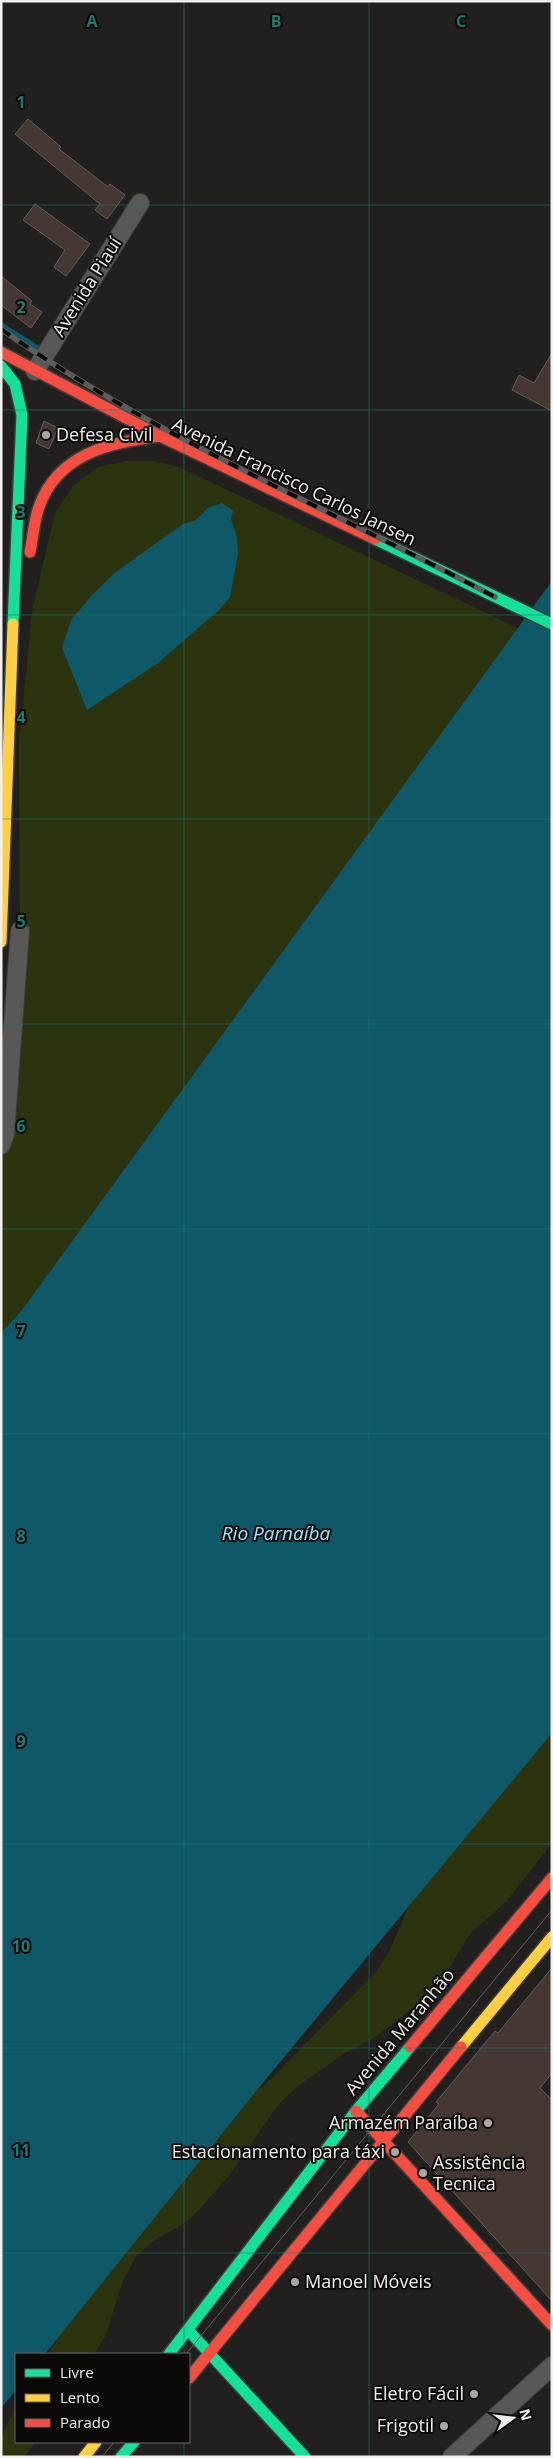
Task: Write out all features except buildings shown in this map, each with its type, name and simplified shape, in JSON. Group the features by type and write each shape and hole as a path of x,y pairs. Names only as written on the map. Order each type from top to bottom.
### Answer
{"main road":[{"name":"Avenida Francisco Carlos Jansen","path":"1,352 160,436 552,624"},
{"path":"1,366 10,374 22,403 23,418 20,448 1,942"},
{"path":"12,415 18,423 20,448"},
{"path":"14,634 39,506 52,483 72,459 92,450 126,440 160,436"},
{"name":"Avenida Maranhão","path":"170,2353 189,2331 356,2111 552,1879"},
{"path":"190,2377 552,1936"},
{"path":"356,2111 552,2325"},
{"path":"189,2331 305,2457"},
{"path":"84,2457 95,2443"},
{"path":"121,2457 133,2443"}],"street":[{"name":"Avenida Piauí","path":"35,371 140,203"},
{"path":"1,1145 5,1134 20,931"},
{"path":"452,2457 552,2366"}],"green space":[{"path":"126,461 152,461 179,467 518,628 22,1310 1,1333 1,1145 20,931 19,743 32,611 55,513 73,486 98,467"},
{"path":"552,1725 552,1843 506,1902 474,1930 465,1941 449,1969 444,1984 374,2038 347,2052 299,2085 278,2105 229,2176 196,2213 182,2225 156,2239 137,2255 123,2280 106,2335 95,2353 49,2353 56,2342 63,2318 225,2100 263,2087 376,1972 390,1950 408,1907"},
{"path":"15,2407 15,2443 35,2443 24,2457 1,2457 1,2438"}],"water":[{"path":"222,503 233,511 231,519 237,537 238,554 230,597 219,610 158,663 87,710 62,648 71,620 92,595 117,571 183,524 196,520 209,507"},
{"name":"Rio Parnaíba","path":"552,581 552,1733 257,2090 46,2353 15,2353 15,2391 1,2408 1,1333 22,1310"}],"waterway":[{"path":"1,325 44,352"}],"tram line":[{"path":"187,2353 552,1910"},
{"path":"102,2457 113,2443"}],"railway":[{"path":"1,329 60,368 181,438 495,597"}],"traffic: fast":[{"path":"1,366 15,384 22,415 13,624"},
{"path":"375,539 552,624"},
{"path":"170,2353 356,2111 410,2047"},
{"path":"189,2331 305,2457"},
{"path":"121,2457 133,2443"}],"traffic: slow":[{"path":"1,942 13,624"},
{"path":"461,2047 552,1937"},
{"path":"84,2457 95,2443"}],"traffic: jam":[{"path":"1,352 160,436 375,539"},
{"path":"30,552 39,507 48,489 59,474 72,463 105,447 160,436"},
{"path":"410,2047 552,1878"},
{"path":"190,2377 461,2047"},
{"path":"356,2111 552,2325"}],"place":[{"name":"Defesa Civil","path":"46,435"},
{"name":"Armazém Paraíba","path":"488,2123"},
{"name":"Estacionamento para táxi","path":"395,2152"},
{"name":"Assistência Tecnica","path":"423,2173"},
{"name":"Manoel Móveis","path":"295,2282"},
{"name":"Eletro Fácil","path":"474,2394"},
{"name":"Frigotil","path":"444,2426"}]}
